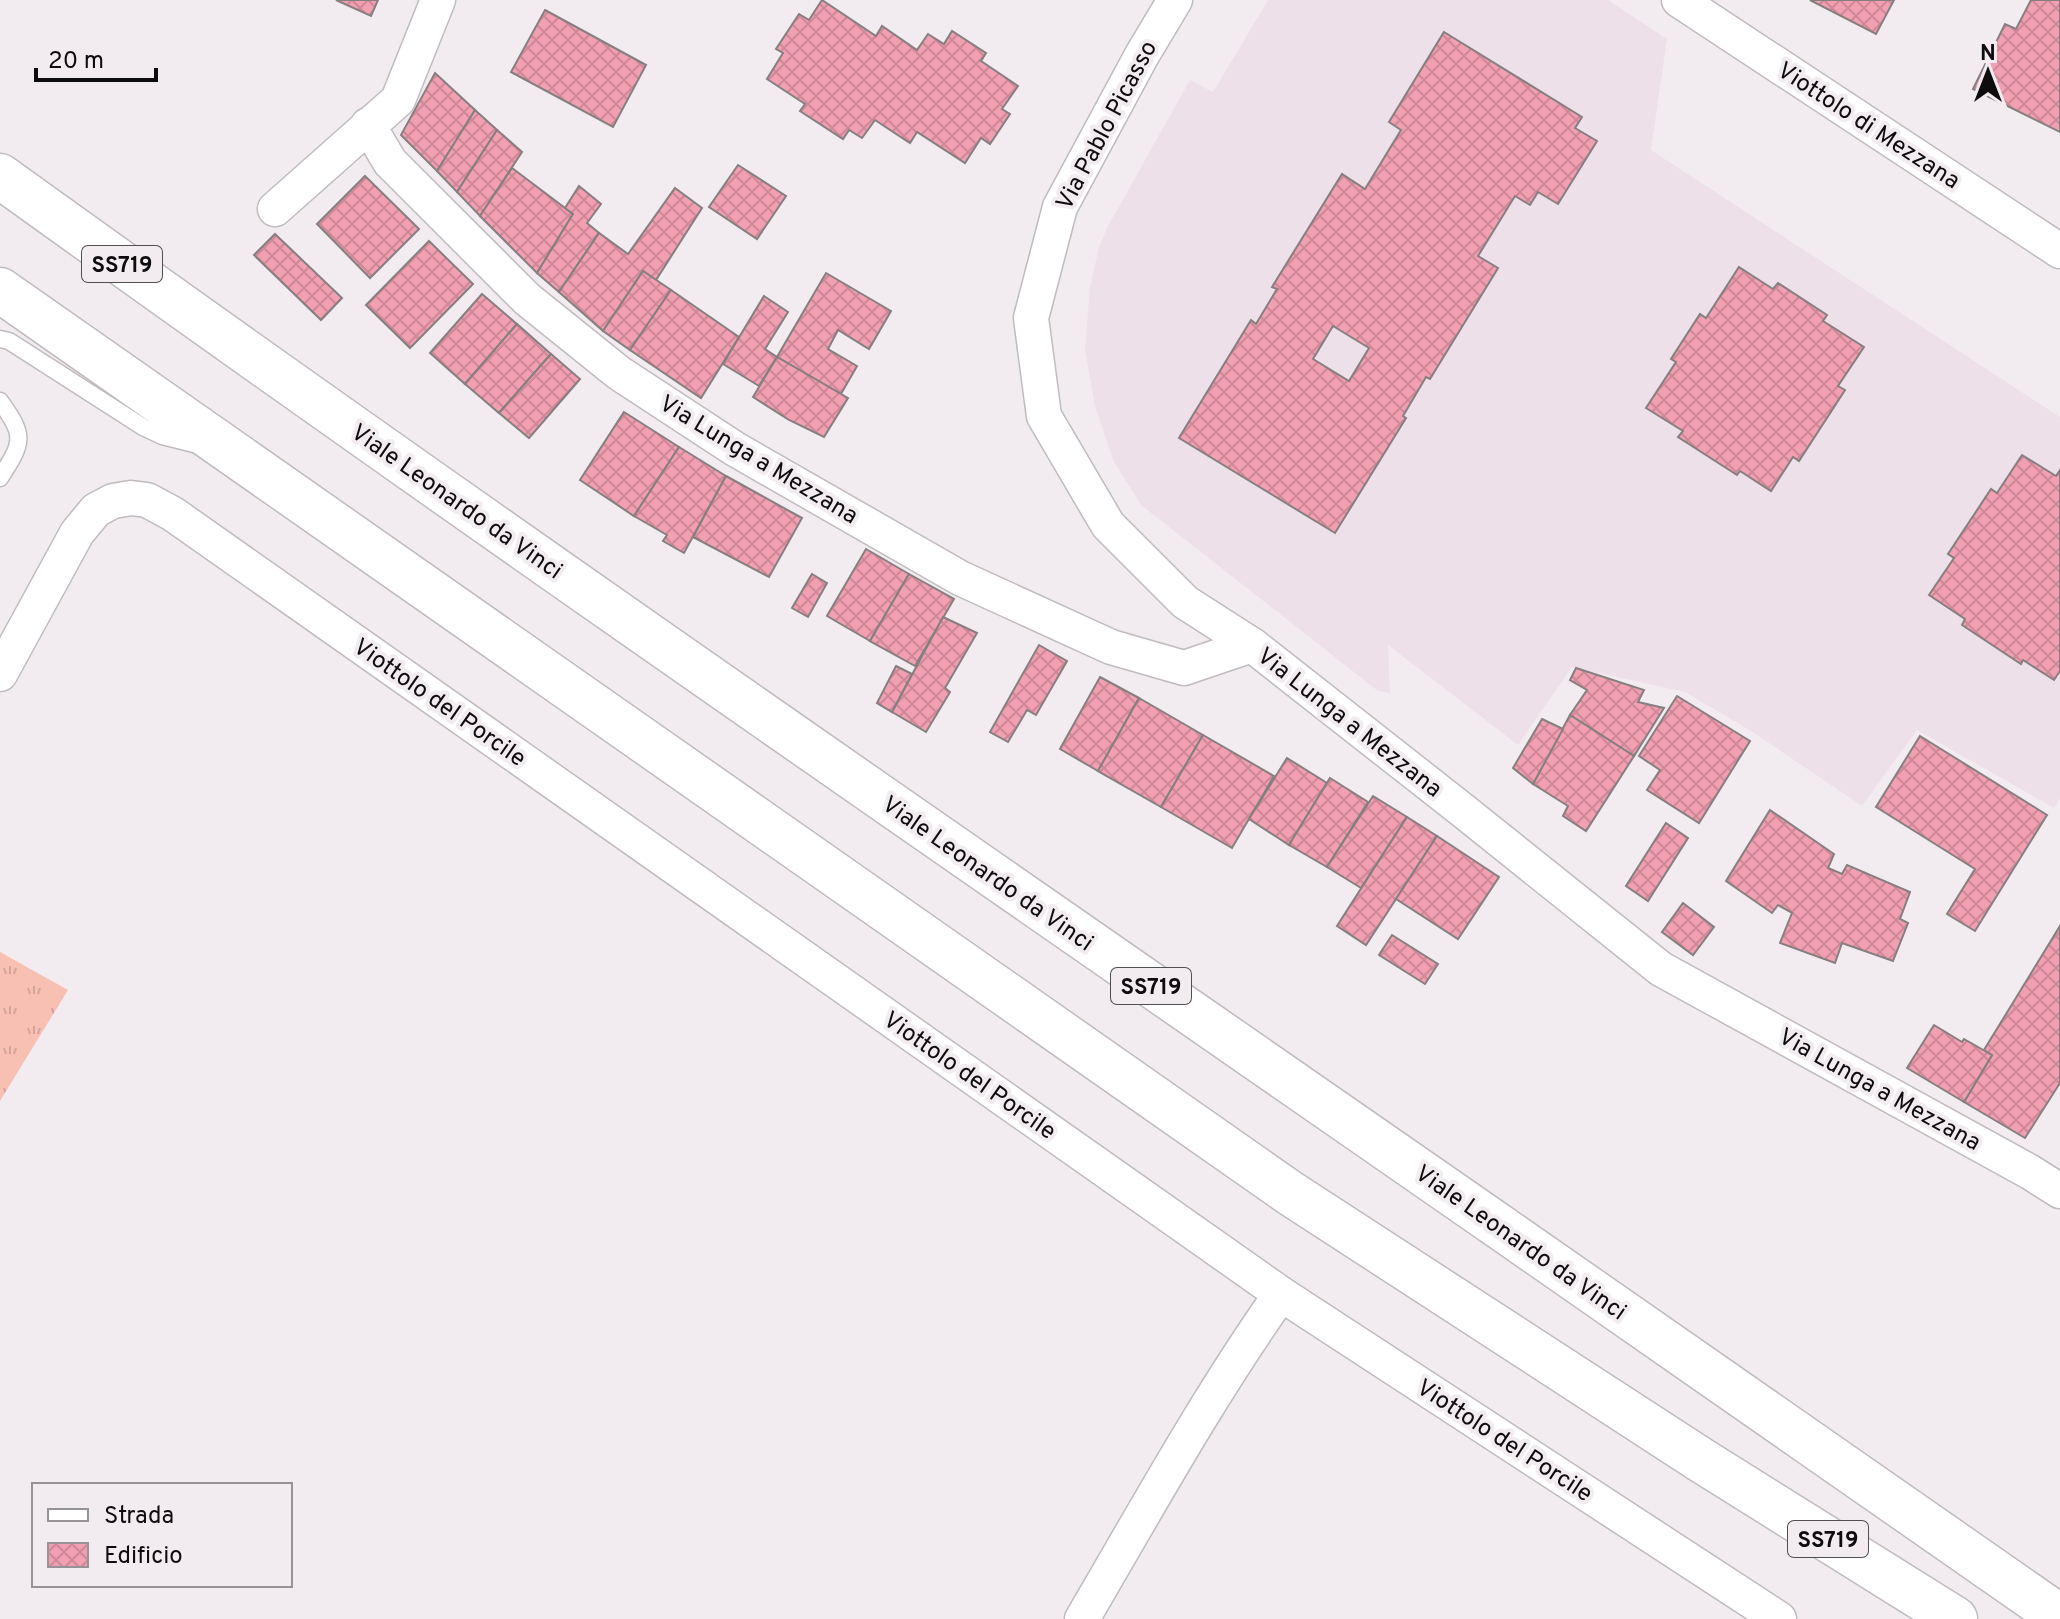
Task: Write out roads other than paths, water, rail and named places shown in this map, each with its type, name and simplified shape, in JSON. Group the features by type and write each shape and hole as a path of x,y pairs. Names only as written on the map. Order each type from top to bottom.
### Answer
{"highway":[{"name":"Viale Leonardo da Vinci","path":"0,176 941,840 2060,1617"},
{"name":"SS719","path":"0,290 1290,1193 1701,1460 1955,1619"}],"street":[{"path":"275,209 398,100 438,0"},
{"name":"Via Pablo Picasso","path":"1175,0 1060,207 1031,318 1044,416 1108,525 1185,602 1252,645"},
{"name":"Viottolo di Mezzana","path":"1679,0 1715,10 2060,251"},
{"name":"Via Lunga a Mezzana","path":"368,125 390,162 527,299 619,373 735,449 960,578 1111,647 1184,668 1252,645 1661,969 2060,1191"},
{"name":"Viottolo del Porcile","path":"0,674 77,533 96,510 113,501 131,498 147,500 173,514 1281,1294 1779,1619"},
{"path":"1082,1619 1257,1328 1281,1294"}],"lane":[{"path":"0,339 9,341 143,427 162,436 237,455"},
{"path":"0,401 20,435 15,455 0,478"}]}
